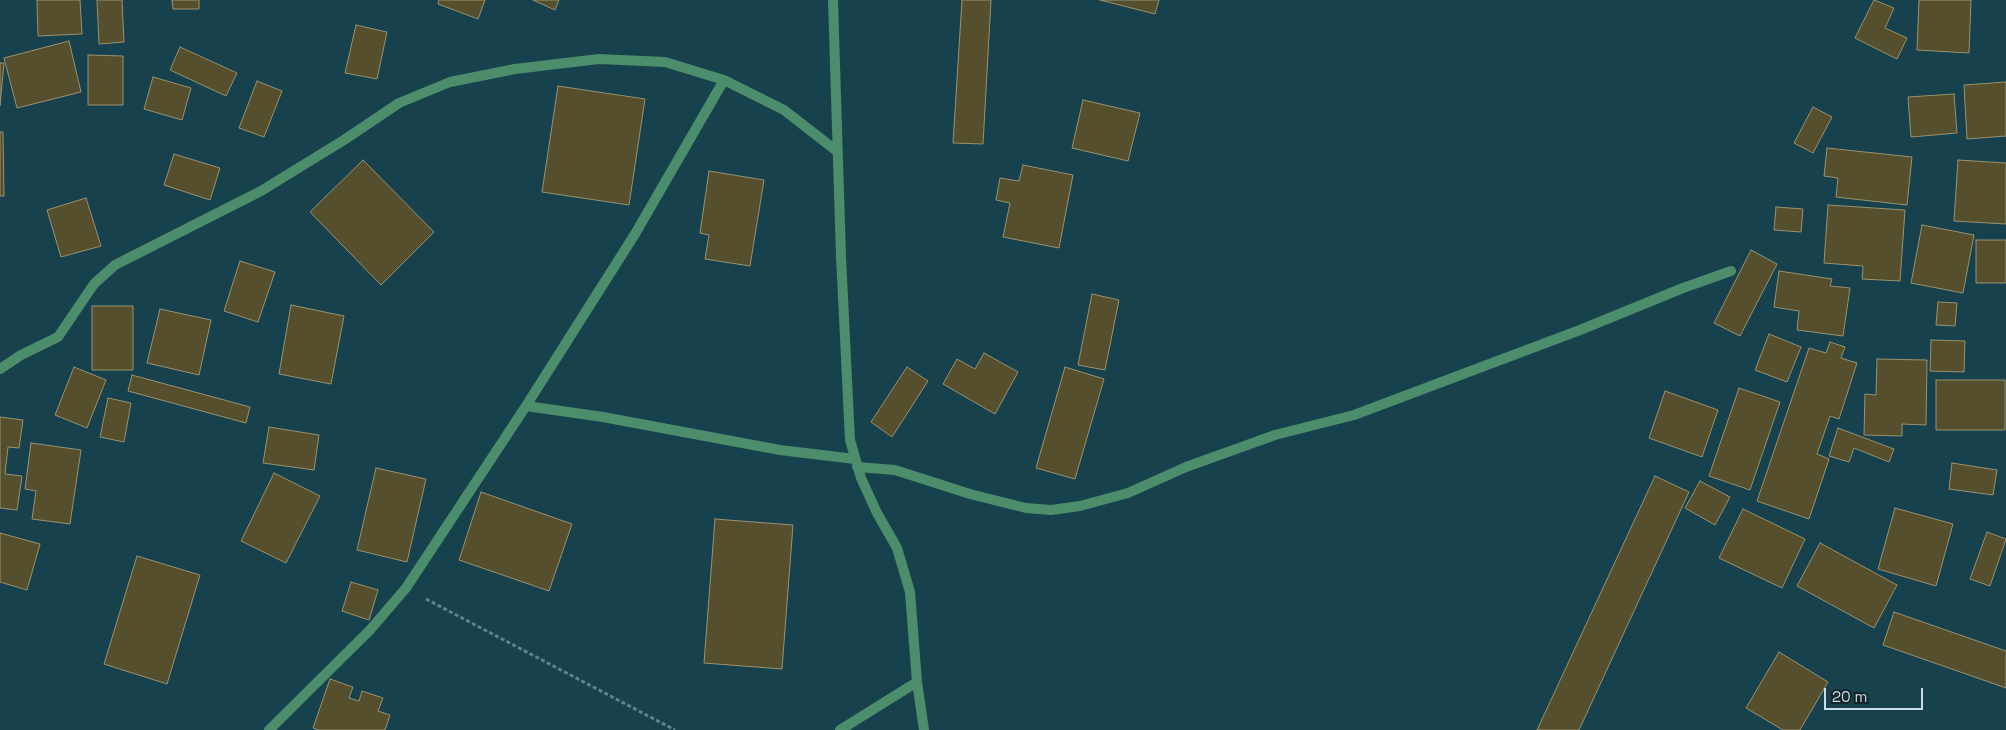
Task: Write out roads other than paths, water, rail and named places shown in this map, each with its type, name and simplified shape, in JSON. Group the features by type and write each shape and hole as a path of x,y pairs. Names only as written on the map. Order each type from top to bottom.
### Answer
{"street":[{"path":"834,0 846,381 850,440 856,463 877,513 897,548 910,592 917,682 924,730"},
{"path":"0,369 22,355 58,337 94,284 115,265 261,191 344,140 399,103 459,80 515,69 599,60 665,62 724,80 784,110 838,152"},
{"path":"269,730 370,630 406,588 526,406 635,234 724,80"},
{"path":"526,406 613,418 895,470 970,494 1026,508 1051,510 1080,506 1128,493 1186,467 1275,435 1354,415 1731,271"},
{"path":"840,730 917,682"}]}
